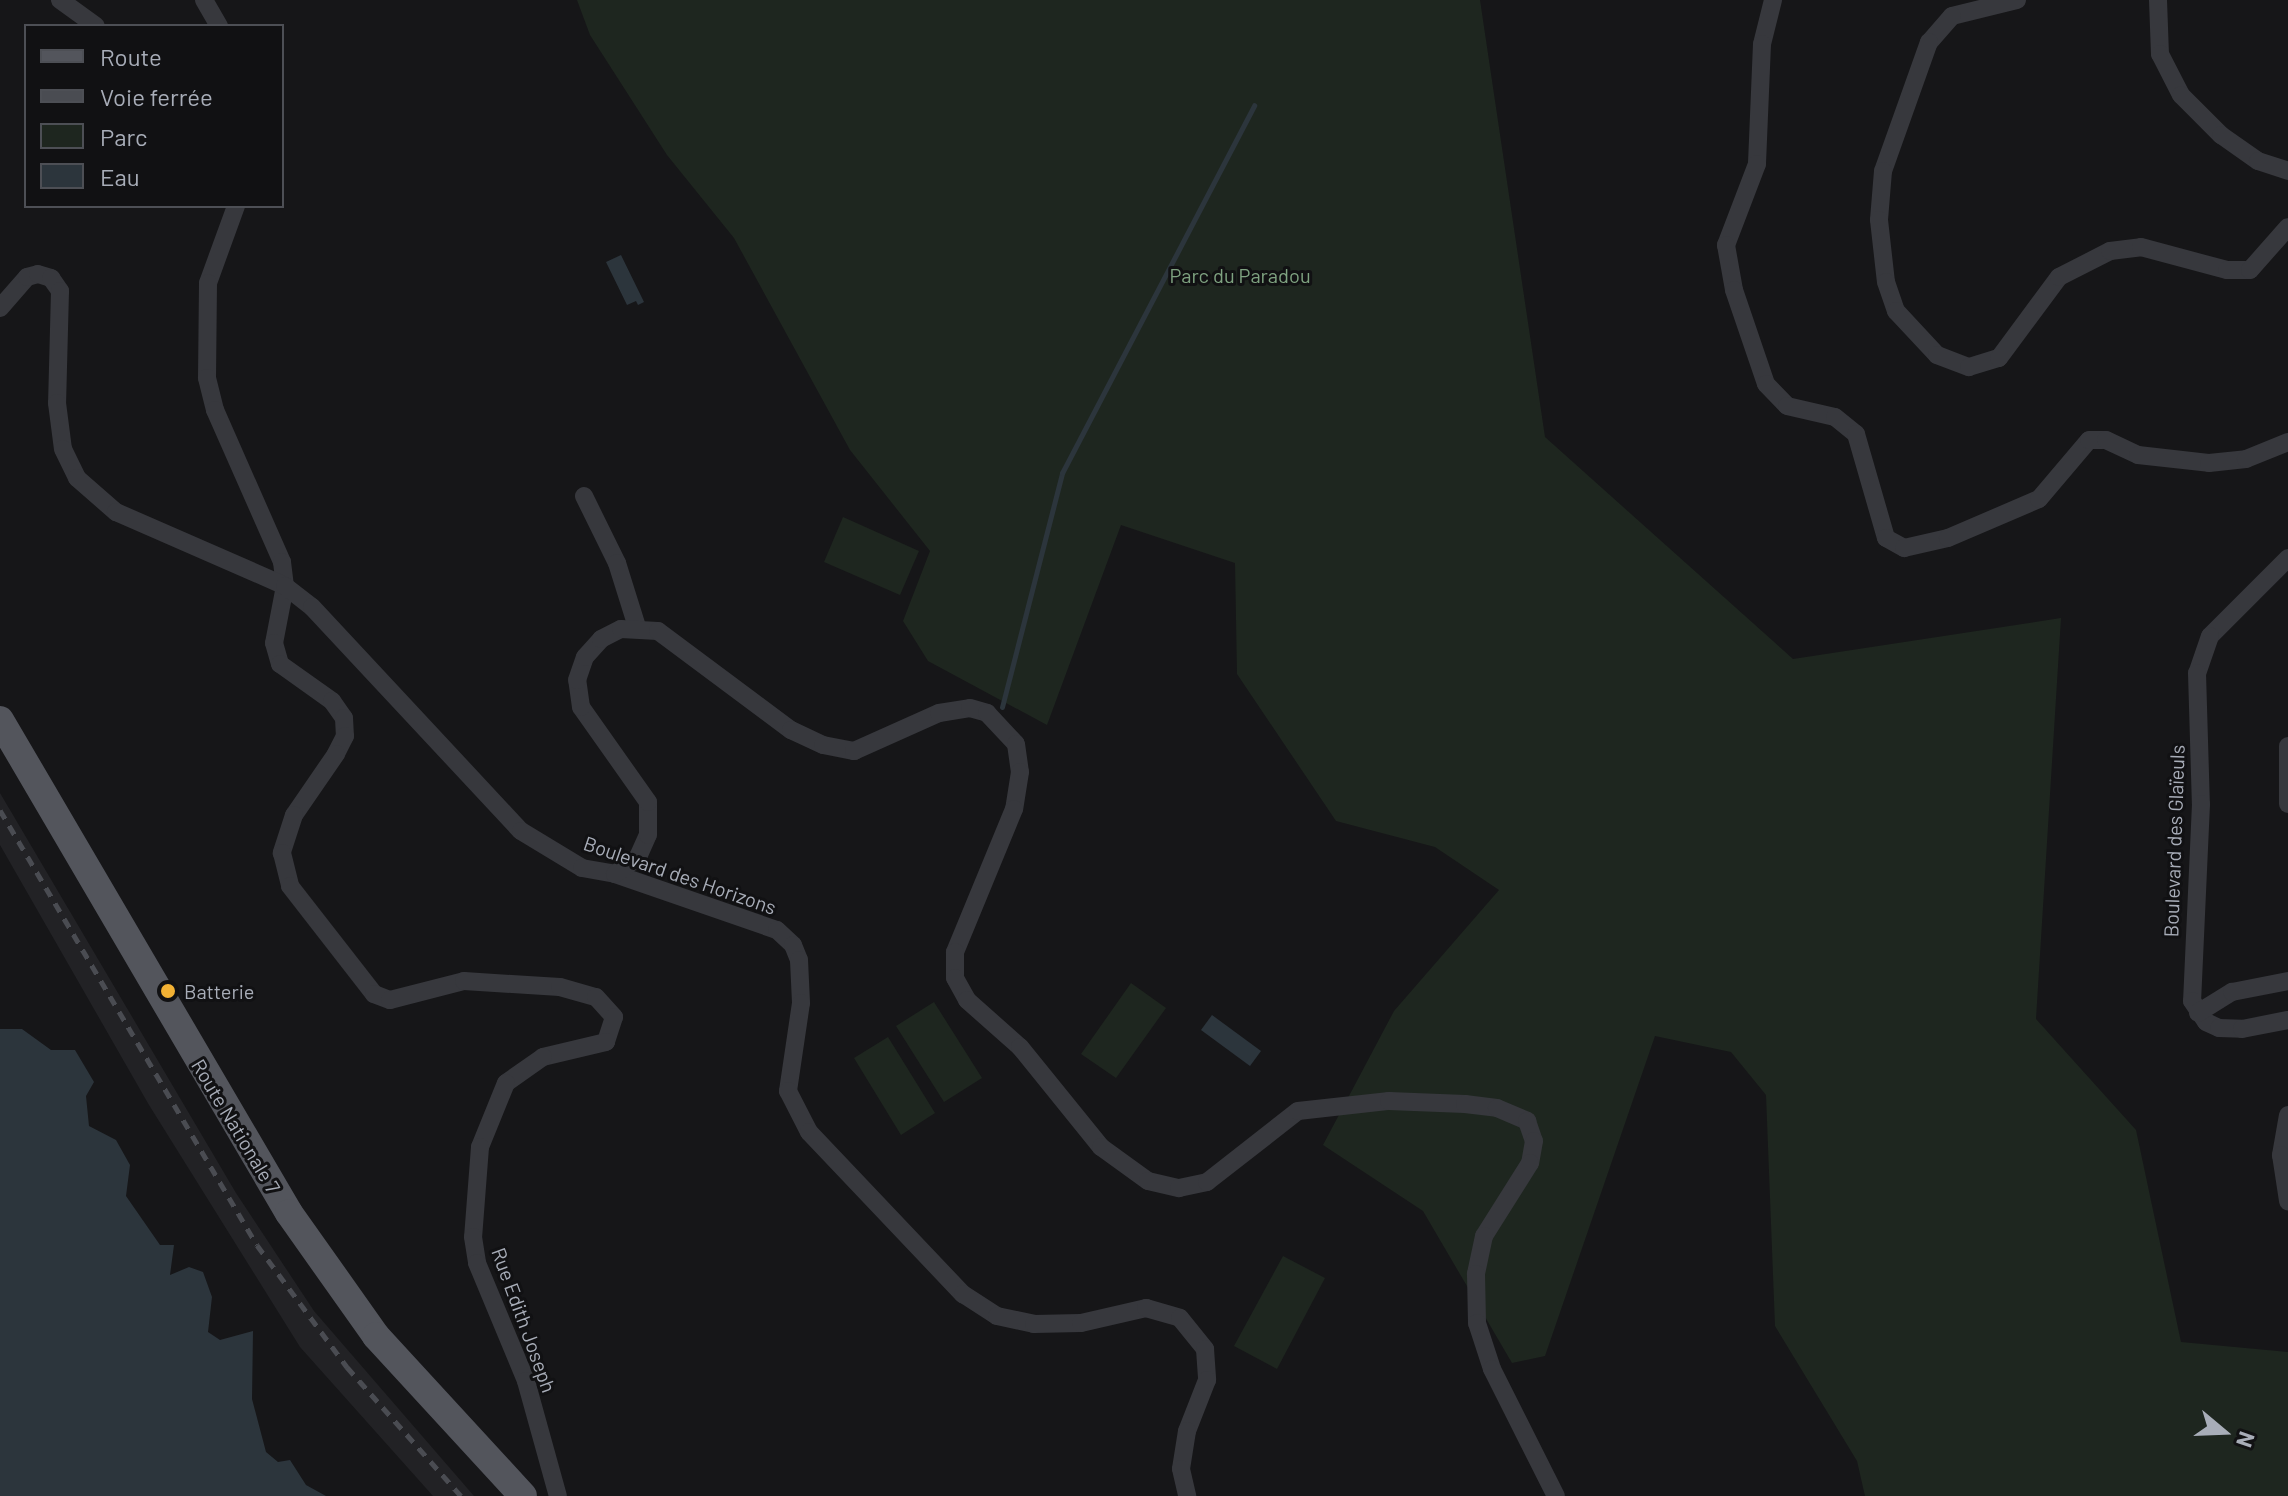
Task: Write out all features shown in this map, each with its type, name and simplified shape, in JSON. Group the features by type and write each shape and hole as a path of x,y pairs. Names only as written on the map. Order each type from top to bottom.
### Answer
{"main road":[{"name":"Route Nationale 7","path":"0,720 298,1225 376,1336 523,1496"},
{"name":"Route Nationale 7","path":"0,747 116,952 198,1083 369,1342 510,1496"}],"street":[{"path":"60,0 93,24"},
{"path":"204,0 211,24"},
{"path":"1773,0 1762,44 1757,164 1726,245 1734,290 1766,384 1787,406 1835,417 1856,434 1886,538 1904,548 1948,538 2039,499 2089,440 2106,440 2138,455 2209,463 2246,459 2288,442"},
{"path":"2017,0 1952,16 1929,42 1883,171 1879,220 1886,282 1896,311 1937,355 1969,367 1999,358 2059,277 2110,251 2141,247 2227,270 2250,270 2288,227"},
{"path":"2158,0 2160,54 2181,95 2246,153 2288,171"},
{"path":"235,208 208,283 207,378 215,410 282,562 285,586"},
{"name":"Boulevard des Horizons","path":"0,308 27,277 38,274 51,278 60,291 57,403 63,449 77,478 116,512 285,586 312,607 521,831 582,868 615,874 777,930 793,945 799,960 801,1003 788,1091 809,1132 963,1294 997,1316 1034,1324 1081,1323 1146,1308 1180,1318 1205,1349 1207,1380 1187,1431 1181,1469 1187,1496"},
{"path":"584,496 617,563 637,627"},
{"name":"Boulevard des Glaïeuls","path":"2198,1013 2192,1001 2201,804 2197,673 2210,636 2288,558"},
{"name":"Rue Edith Joseph","path":"285,586 274,643 280,664 332,701 344,718 345,736 294,815 282,853 290,886 363,985 390,1000 464,981 560,987 596,997 614,1017 606,1042 543,1057 506,1083 490,1112 478,1159 473,1237 477,1263 526,1381 558,1496"},
{"path":"615,874 638,857 648,835 648,802 581,707 577,680 585,657 601,639 637,627 658,631 791,730 823,745 854,751 939,713 970,708 1004,727 1016,744 1020,772 1014,809 968,912 955,952 955,978 967,1000 1020,1047 1101,1147 1148,1181 1179,1188 1207,1182 1298,1111 1389,1101 1465,1104 1497,1108 1527,1121 1534,1141 1530,1163 1484,1236 1476,1274 1477,1323 1492,1369 1556,1496"},
{"path":"2288,746 2288,804"},
{"path":"2288,981 2232,992 2198,1013 2219,1028 2242,1029 2288,1020"},
{"path":"2288,1115 2281,1155 2288,1201"}],"shaded area":[{"path":"0,793 236,1193 314,1311 474,1496 433,1496 300,1347 149,1105 0,845"}],"green space":[{"name":"Parc du Paradou","path":"577,0 1480,0 1545,437 1793,659 2061,618 2036,1019 2136,1130 2181,1342 2288,1352 2288,1496 1865,1496 1857,1461 1775,1326 1766,1095 1731,1052 1655,1036 1545,1356 1512,1363 1423,1211 1323,1145 1394,1011 1499,890 1435,847 1336,821 1237,674 1235,563 1121,525 1047,725 928,661 903,621 930,551 850,450 734,238 667,155 590,35"},
{"path":"843,517 919,551 900,595 824,562"},
{"path":"1131,983 1166,1008 1116,1078 1081,1054"},
{"path":"934,1002 982,1078 944,1102 896,1026"},
{"path":"888,1037 935,1113 901,1135 854,1058"},
{"path":"1283,1256 1325,1278 1277,1369 1234,1346"}],"water":[{"path":"621,255 644,302 638,305 636,301 627,305 606,262"},
{"path":"1212,1015 1261,1051 1250,1066 1201,1030"},
{"path":"0,1029 22,1029 51,1050 75,1050 94,1082 86,1096 89,1126 116,1140 130,1165 126,1196 160,1245 174,1245 170,1275 189,1267 203,1272 212,1297 208,1332 220,1340 253,1331 252,1399 266,1452 278,1462 290,1460 306,1485 326,1496 0,1496"}],"waterway":[{"path":"1002,707 1062,473 1254,105"}],"railway":[{"path":"0,810 257,1245 347,1367 461,1496"}],"place":[{"name":"Batterie","path":"168,991"}]}
